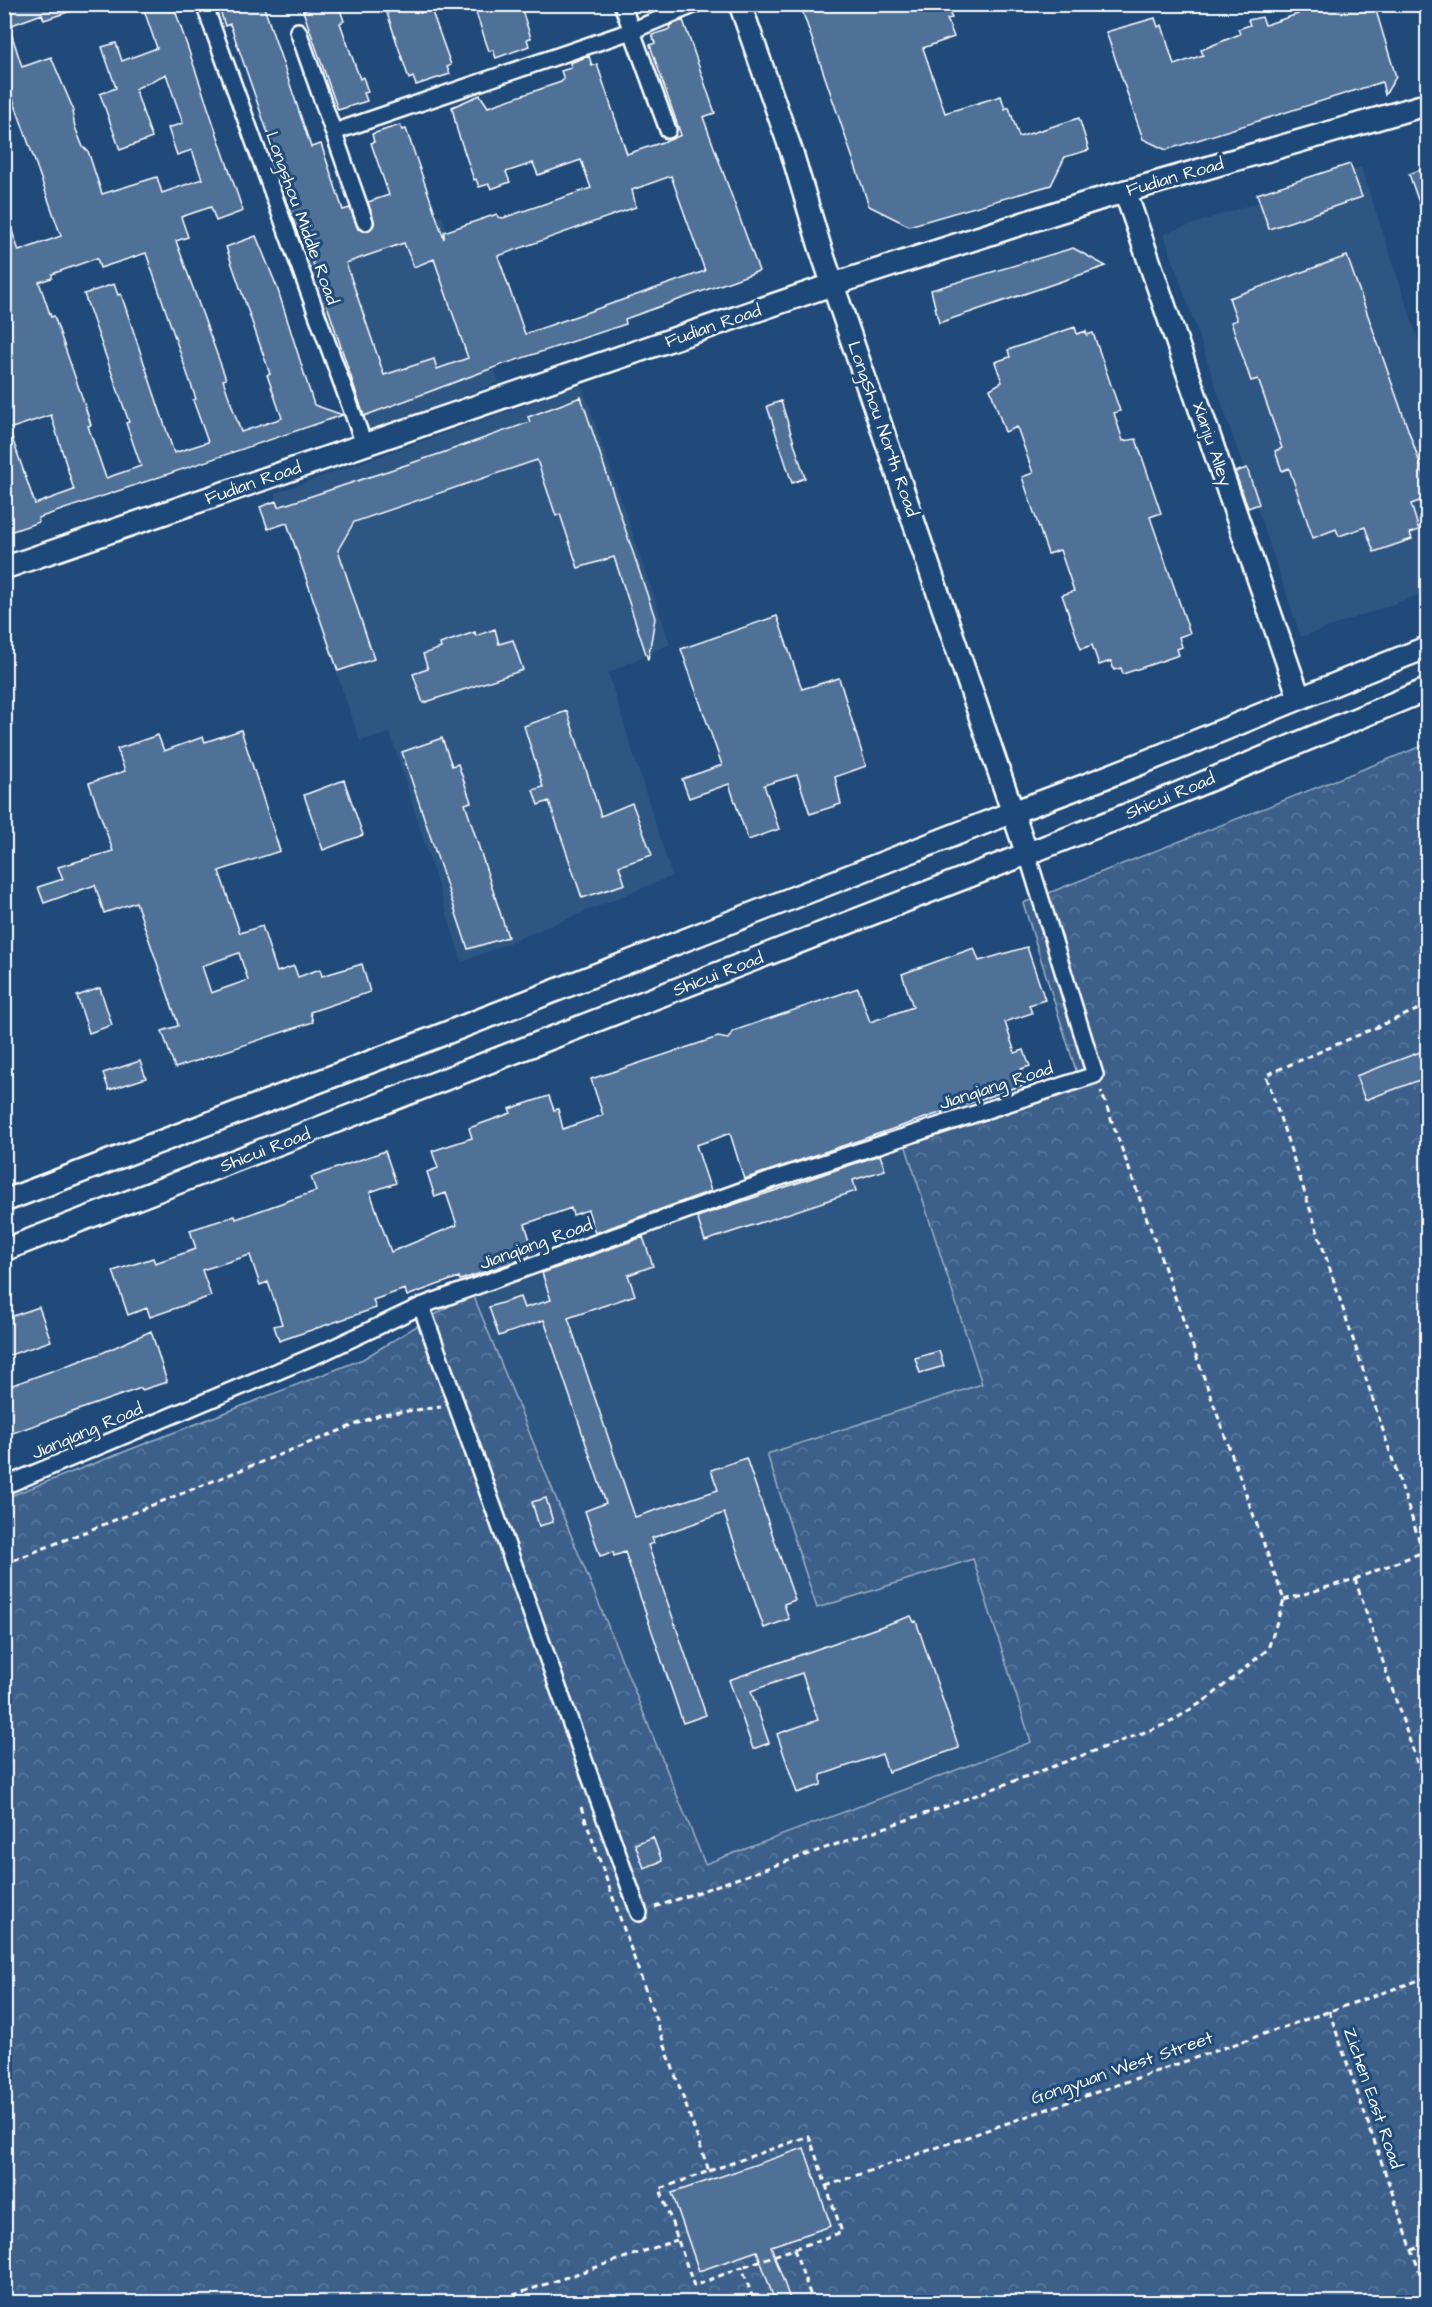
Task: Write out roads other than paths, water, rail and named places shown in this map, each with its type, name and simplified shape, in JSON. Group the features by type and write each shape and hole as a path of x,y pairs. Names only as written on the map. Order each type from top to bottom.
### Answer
{"main road":[{"name":"LongShou North Road","path":"740,4 792,153 820,247 1027,854"},
{"name":"Fudian Road","path":"4,568 834,284 1125,191 1428,104"},
{"name":"Xianju Alley","path":"1125,191 1299,697"},
{"path":"4,1201 1098,781 1299,697 1428,648"},
{"name":"Shicui Road","path":"4,1250 1027,854 1428,689"}],"street":[{"name":"Longshou Middle Road","path":"204,4 364,444"},
{"path":"622,4 668,130"},
{"path":"334,132 631,31 696,4"},
{"path":"298,31 365,222"},
{"name":"Jianqiang Road","path":"4,1486 326,1351 421,1306 771,1180 1095,1075 1027,854"},
{"path":"421,1306 639,1912"}]}
